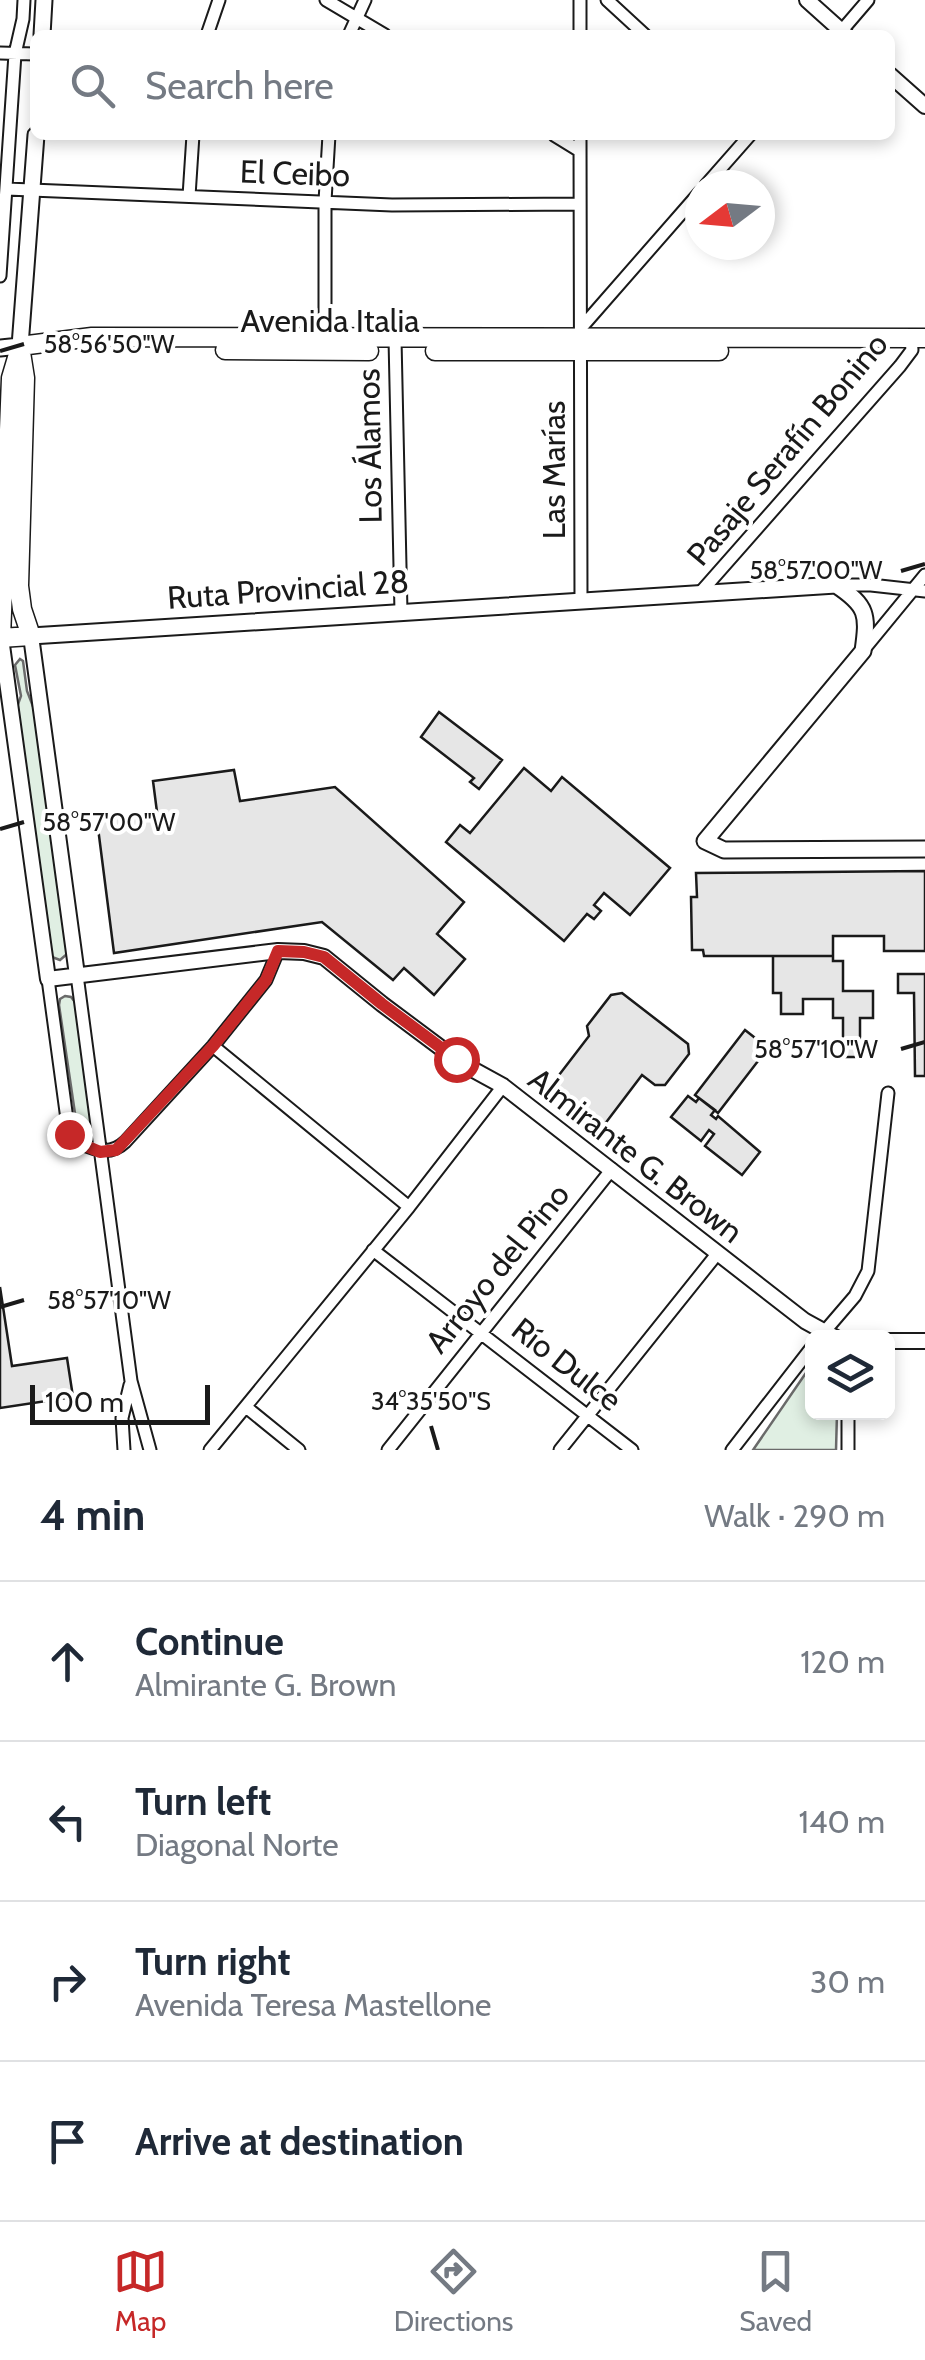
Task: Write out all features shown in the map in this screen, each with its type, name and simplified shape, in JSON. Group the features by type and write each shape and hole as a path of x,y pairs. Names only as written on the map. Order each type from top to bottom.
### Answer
{"main road":[{"path":"42,30 44,0"},
{"path":"0,638 11,378 20,346 36,140"},
{"name":"Avenida Italia","path":"20,346 581,340 918,344"},
{"path":"0,348 20,346"},
{"path":"20,346 26,378 19,586 31,636"},
{"path":"836,586 856,598 862,608 866,618 862,651 705,841 724,850 925,849"},
{"name":"Ruta Provincial 28","path":"0,638 836,586"}],"street":[{"path":"0,276 15,54 24,0"},
{"path":"209,30 219,0"},
{"path":"326,0 376,30"},
{"path":"351,30 365,0"},
{"path":"580,0 580,30"},
{"path":"607,0 640,30"},
{"path":"807,0 838,30"},
{"path":"845,30 868,0"},
{"path":"0,54 30,54"},
{"path":"895,79 925,106"},
{"path":"189,196 193,140"},
{"name":"Los Álamos","path":"325,345 329,140"},
{"path":"563,140 580,150"},
{"name":"Las Marías","path":"580,140 581,600"},
{"path":"719,170 746,140"},
{"name":"El Ceibo","path":"7,189 392,205 580,204"},
{"path":"581,340 685,211"},
{"name":"Pasaje Serafín Bonino","path":"700,594 918,344"},
{"name":"Los Álamos","path":"394,345 401,612"},
{"path":"862,651 918,591 925,575"},
{"path":"836,586 871,585 918,591"},
{"path":"31,636 131,1381 150,1450"},
{"path":"0,638 72,1140 100,1152 116,1150 125,1142 213,1046 266,980 278,951"},
{"name":"Almirante G. Brown","path":"48,979 278,951 324,957 462,1063 503,1086 612,1168 818,1330"},
{"path":"213,1046 409,1206"},
{"path":"210,1450 503,1086"},
{"path":"830,1330 868,1271 888,1093"},
{"name":"Arroyo del Pino","path":"388,1450 612,1168"},
{"name":"Río Dulce","path":"373,1250 632,1450"},
{"path":"560,1450 717,1254"},
{"path":"895,1341 925,1341"},
{"path":"732,1450 805,1356"},
{"path":"124,1450 122,1418 131,1381"},
{"path":"246,1407 299,1450"},
{"path":"848,1420 848,1450"}],"green space":[{"path":"20,659 34,709 68,950 60,960 52,957 17,707 21,696 15,665"},
{"path":"65,996 75,1002 92,1124 90,1130 80,1132 59,1005"},
{"path":"805,1374 805,1420 837,1420 836,1450 753,1450"}],"building":[{"path":"439,712 502,760 479,789 470,782 474,778 421,737"},
{"path":"524,768 551,791 562,777 670,868 630,915 604,893 594,905 601,911 594,919 587,914 564,941 446,842 460,825 470,833"},
{"path":"234,770 240,801 335,787 464,902 437,934 465,959 434,995 404,968 393,980 322,922 114,953 97,820 157,812 153,781"},
{"path":"925,871 925,951 884,951 884,936 833,936 833,956 704,956 703,950 692,950 691,897 697,897 696,873"},
{"path":"773,956 833,956 833,961 843,961 843,991 873,991 873,1018 860,1018 860,1057 843,1057 843,1018 833,1018 833,999 803,999 803,1014 781,1014 781,993 773,993"},
{"path":"898,974 925,974 925,1076 915,1076 914,993 898,993"},
{"path":"622,993 688,1044 689,1054 665,1085 655,1085 642,1075 598,1133 546,1092 589,1036 587,1026 611,995"},
{"path":"745,1030 768,1048 718,1113 695,1095"},
{"path":"688,1096 696,1102 699,1098 715,1110 711,1115 716,1119 718,1116 760,1152 742,1175 705,1146 714,1134 709,1130 701,1141 671,1117"},
{"path":"0,1287 12,1366 67,1358 73,1397 0,1408"}],"route":[{"path":"69,1134 72,1140 100,1152 116,1150 213,1046 266,980 278,951 324,957 456,1059"}]}
